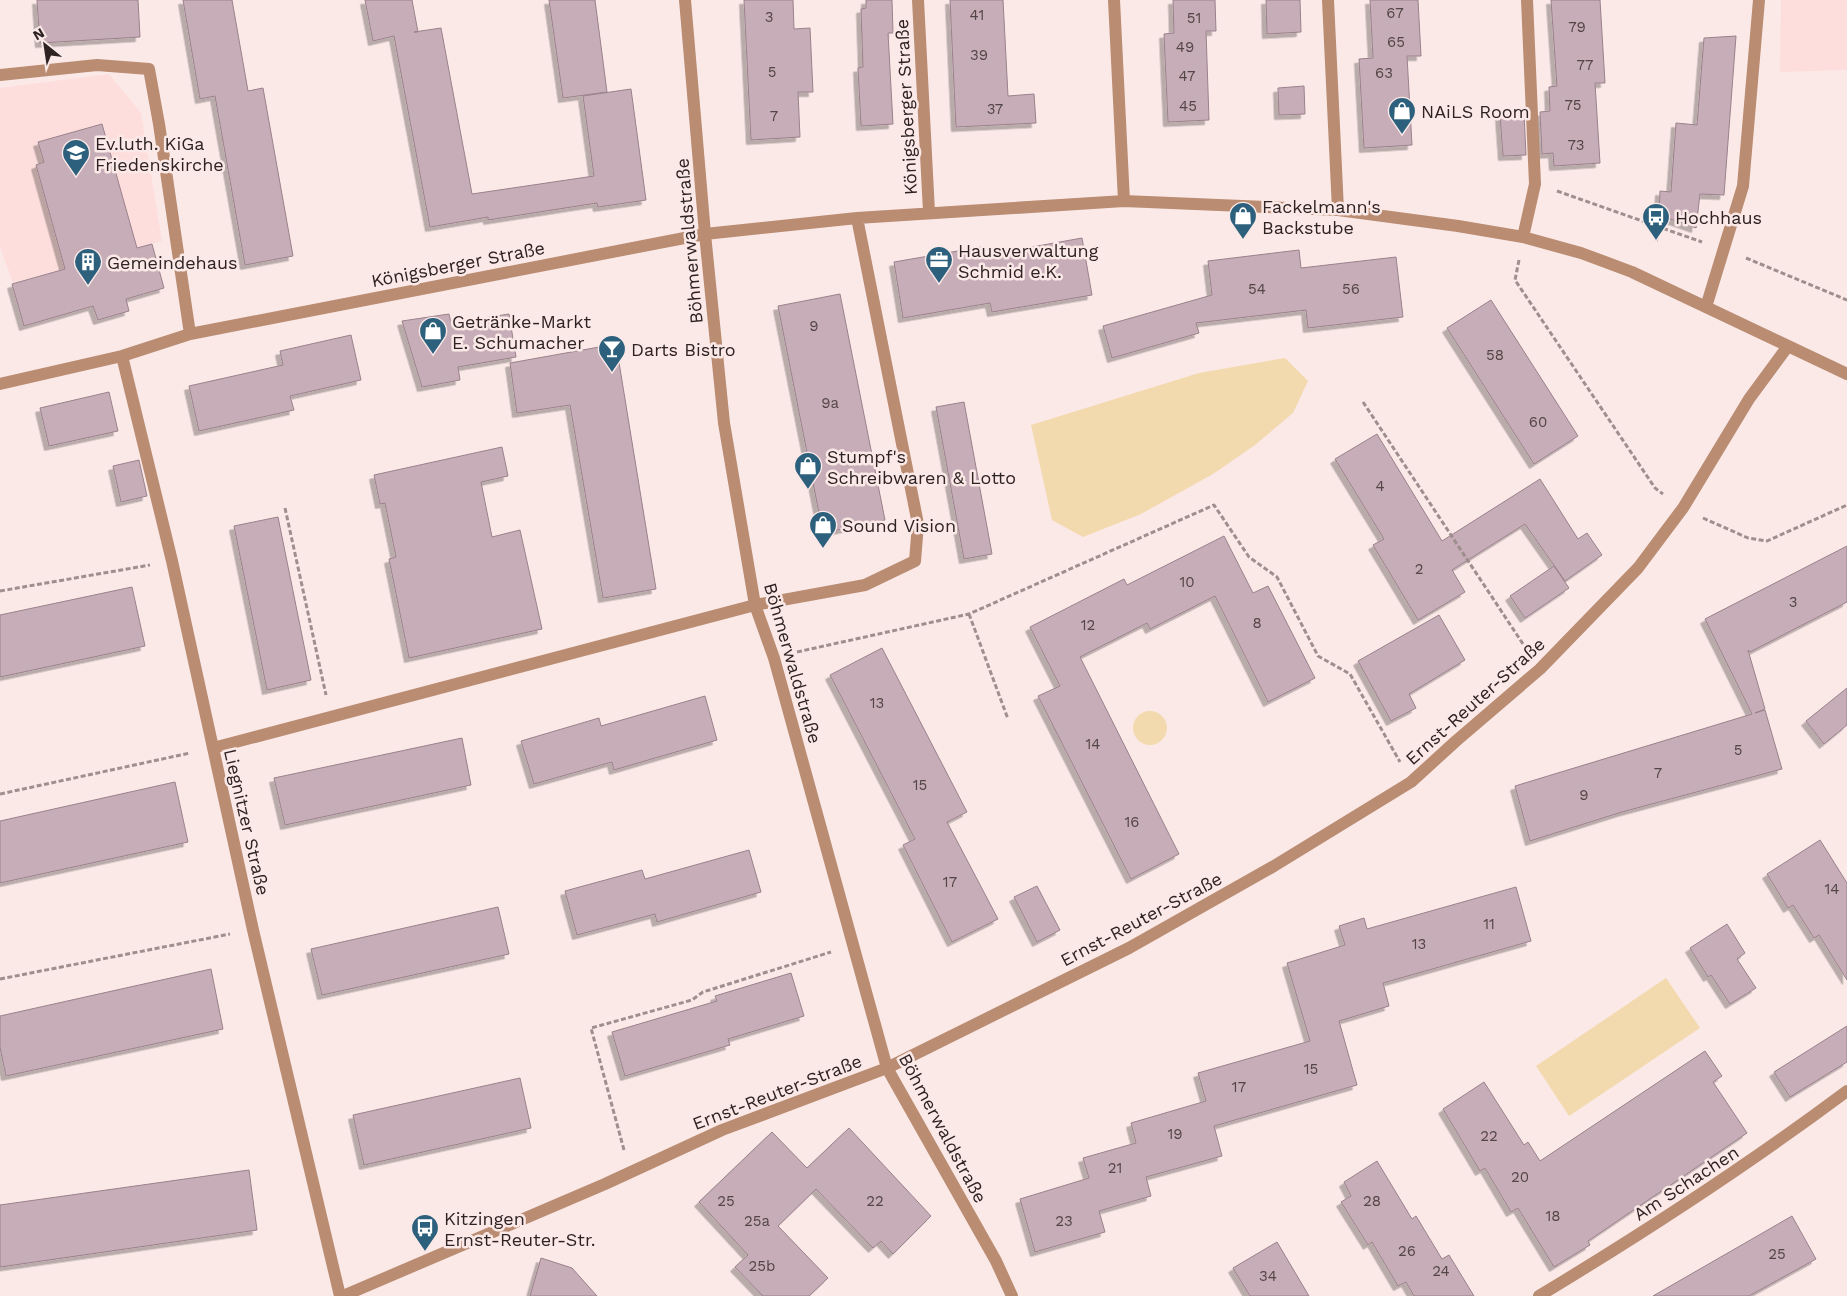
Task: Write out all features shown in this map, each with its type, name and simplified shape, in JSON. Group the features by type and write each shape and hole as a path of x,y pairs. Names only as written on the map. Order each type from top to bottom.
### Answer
{"street":[{"name":"Böhmerwaldstraße","path":"685,0 705,234 724,423 755,605 774,658 887,1068 996,1261 1012,1296"},
{"name":"Königsberger Straße","path":"918,0 929,212"},
{"path":"1114,0 1124,201"},
{"path":"1328,0 1338,210"},
{"path":"1523,237 1535,184 1527,0"},
{"path":"1706,307 1742,186 1759,0"},
{"path":"0,75 97,65 149,69 190,334"},
{"name":"Königsberger Straße","path":"0,384 122,356 190,334 705,234 929,212 1124,201 1338,210 1523,237 1581,253 1632,272 1847,374"},
{"path":"213,748 755,605 865,585 915,562 918,524 857,218"},
{"name":"Ernst-Reuter-Straße","path":"342,1296 722,1130 887,1068 1129,948 1274,866 1411,782 1456,740 1540,669 1638,568 1683,508 1749,398 1788,346"},
{"name":"Liegnitzer Straße","path":"122,356 172,561 253,930 342,1296"},
{"name":"Am Schachen","path":"1539,1296 1616,1250 1751,1161 1847,1091"}],"path":[{"path":"1535,184 1724,249 1847,300"},
{"path":"1656,242 1660,228"},
{"path":"1523,237 1516,280 1655,488 1683,508 1748,538 1767,541 1847,506"},
{"path":"1364,402 1540,669"},
{"path":"774,658 969,614 1214,505 1249,557 1277,577 1318,656 1350,674 1411,782"},
{"path":"285,508 330,718"},
{"path":"0,591 172,561"},
{"path":"969,614 1008,719"},
{"path":"0,794 213,748"},
{"path":"0,979 253,930"},
{"path":"629,1172 591,1028 692,1000 704,992 853,945"}],"shaded area":[{"path":"1781,0 1847,0 1847,70 1780,72"},
{"name":"Ev.luth. KiGa Friedenskirche","path":"109,74 141,113 162,241 13,283 0,247 0,88"},
{"path":"1285,358 1308,381 1293,413 1255,445 1213,474 1141,514 1083,537 1052,520 1031,425 1199,373"},
{"path":"1150,711 1157,712 1162,716 1166,721 1166,735 1162,740 1157,744 1150,745 1143,744 1138,740 1134,735 1133,728 1134,721 1138,716 1143,712"},
{"path":"1666,978 1700,1028 1569,1116 1536,1066"}],"building":[{"path":"37,0 138,0 140,37 40,43"},
{"path":"183,0 232,0 248,91 263,88 293,256 245,265 215,96 200,99"},
{"path":"365,0 412,0 418,31 441,28 472,194 594,176 583,96 631,89 646,200 598,207 597,203 488,220 488,217 430,227 394,36 373,41"},
{"path":"549,0 595,0 607,92 563,98"},
{"path":"744,0 793,0 794,29 810,28 813,92 798,92 800,137 751,140"},
{"path":"866,0 892,0 893,33 888,33 893,124 861,126 858,68 863,67 861,9 866,8"},
{"path":"950,0 1003,0 1008,96 1034,94 1036,123 956,127"},
{"path":"1173,0 1215,0 1216,31 1206,31 1209,120 1168,122 1164,34 1174,33"},
{"path":"1266,0 1300,0 1301,32 1267,34"},
{"path":"1370,0 1418,0 1421,56 1407,56 1412,145 1364,148 1359,59 1373,58"},
{"path":"1551,0 1600,0 1605,83 1595,83 1600,163 1554,166 1553,153 1542,154 1540,112 1550,111 1549,87 1557,86"},
{"path":"1736,36 1724,195 1700,194 1696,228 1659,215 1660,191 1671,192 1676,123 1697,125 1704,38"},
{"path":"1304,86 1305,114 1279,115 1278,88"},
{"path":"1524,113 1526,155 1503,156 1500,115"},
{"path":"102,124 137,248 152,244 164,288 126,299 129,311 98,320 93,306 24,326 12,284 65,269 36,165 44,162 38,142"},
{"path":"1082,238 1092,295 992,312 990,303 903,318 894,262 981,247 982,256"},
{"path":"1299,250 1301,268 1396,257 1403,317 1308,328 1306,310 1196,323 1199,333 1112,358 1103,326 1212,295 1208,261"},
{"path":"840,294 885,520 823,533 778,306"},
{"path":"1491,300 1578,436 1534,464 1447,328"},
{"path":"449,314 451,323 509,314 516,357 458,367 460,380 422,387 402,321"},
{"path":"351,335 361,380 290,396 294,410 199,431 189,386 283,365 280,351"},
{"path":"616,344 656,589 603,598 570,405 517,413 510,363"},
{"path":"109,392 118,431 49,446 40,408"},
{"path":"964,402 992,554 964,559 936,407"},
{"path":"1377,434 1442,541 1540,479 1578,539 1587,533 1602,555 1565,581 1525,524 1452,570 1465,592 1418,620 1373,545 1384,539 1335,459"},
{"path":"502,447 508,476 481,482 492,537 520,530 542,629 409,658 389,559 396,557 385,503 380,504 374,475"},
{"path":"139,460 147,496 121,502 113,466"},
{"path":"278,517 311,680 267,690 234,526"},
{"path":"1224,536 1253,593 1268,586 1315,678 1268,702 1215,596 1150,629 1147,623 1080,657 1179,854 1131,879 1038,696 1060,686 1030,627 1124,579 1127,585"},
{"path":"1847,546 1847,602 1750,652 1748,650 1765,709 1755,713 1765,710 1782,769 1622,812 1530,841 1515,786 1752,714 1705,619"},
{"path":"1554,566 1569,588 1525,618 1510,596"},
{"path":"132,587 145,646 0,677 0,615"},
{"path":"1439,615 1465,660 1409,694 1416,708 1391,721 1358,661"},
{"path":"882,648 967,812 947,822 998,919 952,942 903,845 915,839 830,675"},
{"path":"1847,688 1847,725 1824,744 1806,721"},
{"path":"705,696 717,740 614,770 612,762 534,784 521,741 599,718 601,726"},
{"path":"462,738 471,785 285,825 274,778"},
{"path":"175,782 188,842 0,883 0,821"},
{"path":"1820,840 1847,883 1847,980 1819,935 1814,938 1793,905 1788,908 1767,874"},
{"path":"749,850 761,892 657,922 655,914 577,935 565,891 642,870 645,879"},
{"path":"1037,886 1060,930 1037,942 1014,897"},
{"path":"1516,887 1531,941 1383,983 1389,1006 1339,1021 1357,1085 1214,1126 1222,1156 1146,1177 1151,1196 1099,1211 1105,1232 1035,1252 1020,1199 1089,1178 1083,1158 1136,1143 1131,1123 1206,1101 1198,1073 1310,1041 1287,963 1345,945 1339,926 1364,918 1367,929"},
{"path":"498,907 509,954 322,995 311,949"},
{"path":"1727,924 1745,953 1737,959 1756,988 1730,1004 1711,975 1708,977 1690,948"},
{"path":"211,969 223,1029 6,1076 0,1047 0,1016"},
{"path":"791,973 804,1016 728,1039 730,1045 625,1076 612,1032 717,1001 715,996"},
{"path":"1847,1026 1847,1062 1790,1097 1774,1072"},
{"path":"1705,1051 1722,1076 1713,1082 1747,1133 1588,1241 1590,1245 1554,1267 1518,1208 1511,1212 1485,1168 1480,1171 1443,1109 1484,1082 1524,1145 1528,1142 1540,1161"},
{"path":"520,1078 531,1128 364,1165 353,1115"},
{"path":"849,1128 931,1216 893,1254 881,1241 873,1248 816,1189 778,1226 828,1278 809,1296 763,1296 735,1267 748,1255 699,1202 772,1132 807,1168"},
{"path":"1377,1161 1412,1219 1416,1216 1442,1259 1449,1255 1474,1296 1414,1296 1406,1282 1398,1286 1372,1242 1368,1245 1341,1202 1351,1196 1344,1182"},
{"path":"249,1170 257,1230 0,1267 0,1205"},
{"path":"1792,1216 1816,1259 1749,1296 1653,1296"},
{"path":"1277,1242 1309,1296 1250,1296 1233,1268"},
{"path":"541,1258 572,1268 597,1296 530,1296"}],"place":[{"name":"NAiLS Room","path":"1402,135"},
{"name":"Ev.luth. KiGa Friedenskirche","path":"76,177"},
{"name":"Fackelmann's Backstube","path":"1243,240"},
{"name":"Hochhaus","path":"1656,241"},
{"name":"Hausverwaltung Schmid e.K.","path":"939,284"},
{"name":"Gemeindehaus","path":"88,286"},
{"name":"Getränke-Markt E. Schumacher","path":"433,355"},
{"name":"Darts Bistro","path":"612,373"},
{"name":"Stumpf's Schreibwaren & Lotto","path":"808,490"},
{"name":"Sound Vision","path":"823,549"},
{"name":"Kitzingen Ernst-Reuter-Str.","path":"425,1252"}]}
